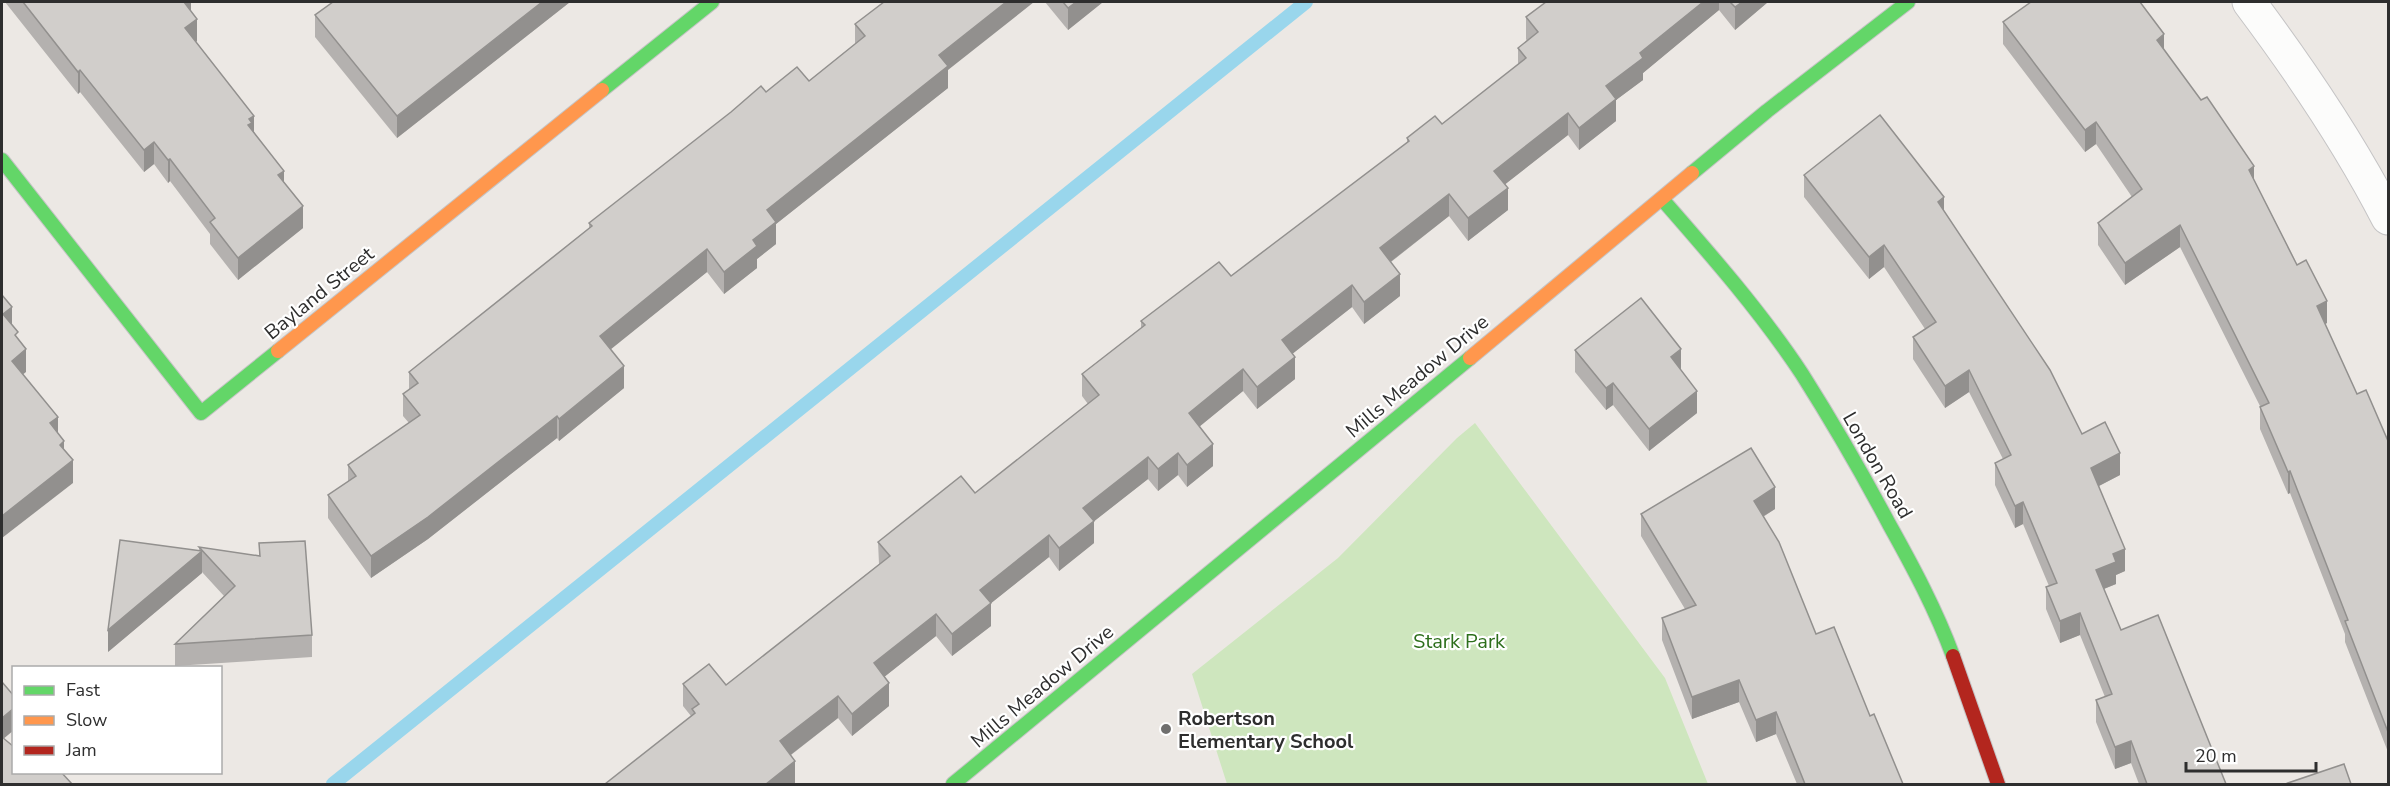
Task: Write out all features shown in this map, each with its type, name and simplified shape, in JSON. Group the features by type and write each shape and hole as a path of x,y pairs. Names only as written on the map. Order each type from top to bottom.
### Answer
{"street":[{"name":"Bayland Street","path":"2,159 201,413 712,2"},
{"name":"Mills Meadow Drive","path":"953,784 1767,111 1908,2"},
{"path":"2249,2 2292,61 2367,178 2388,218"},
{"name":"London Road","path":"1662,199 1735,284 1801,373 1859,468 1912,566 1944,632 1998,784"}],"green space":[{"name":"Stark Park","path":"1475,423 1665,678 1708,784 1227,784 1192,674 1338,558 1457,438"}],"building":[{"path":"23,2 184,2 197,19 185,28 254,116 249,119 252,123 248,125 284,171 278,175 303,206 238,258 210,222 215,218 170,159 168,160 154,142 144,150"},
{"path":"333,2 542,2 397,116 315,15"},
{"path":"884,2 1006,2 939,55 948,66 767,210 776,222 753,240 757,246 724,272 707,249 600,336 624,366 559,419 557,416 428,517 371,556 328,495 356,476 348,465 420,415 403,394 418,383 409,372 592,226 589,223 761,86 766,92 797,67 809,81 865,36 855,24"},
{"path":"1063,2 1076,2 1068,8"},
{"path":"1546,2 1703,2 1640,53 1643,58 1606,86 1616,99 1579,128 1568,113 1494,171 1508,188 1468,218 1449,194 1380,248 1400,274 1364,302 1352,285 1282,340 1295,357 1257,387 1243,369 1189,413 1213,444 1187,465 1178,453 1158,469 1148,457 1083,508 1094,521 1059,548 1049,535 980,590 991,603 952,634 936,614 874,663 889,683 852,714 838,696 780,741 795,761 766,784 605,784 695,713 692,709 699,704 683,684 709,664 726,685 890,556 878,542 961,476 975,493 1099,395 1082,374 1145,325 1141,321 1219,262 1231,276 1409,141 1407,138 1435,116 1442,124 1526,58 1518,48 1538,32 1526,17"},
{"path":"1730,2 1742,2 1735,7"},
{"path":"2031,2 2140,2 2164,34 2157,40 2201,100 2207,97 2254,166 2249,170 2297,265 2306,260 2327,301 2317,306 2357,394 2366,390 2388,441 2388,732 2345,621 2348,620 2290,471 2288,472 2260,407 2269,403 2180,225 2125,263 2098,223 2142,189 2096,122 2085,130 2003,22"},
{"path":"1880,115 1944,197 1938,202 2050,370 2082,434 2105,422 2120,453 2091,468 2125,549 2113,554 2116,562 2096,570 2121,630 2158,615 2226,784 2147,784 2131,741 2115,747 2096,700 2112,694 2080,613 2060,621 2046,587 2057,583 2023,502 2015,506 1995,463 2011,455 1969,370 1945,386 1913,337 1936,322 1884,245 1869,257 1804,175"},
{"path":"2,295 12,307 3,314 18,332 15,335 26,349 12,361 58,417 50,423 64,441 60,445 73,460 2,516"},
{"path":"1641,298 1681,349 1671,357 1697,391 1649,429 1613,383 1606,388 1575,350"},
{"path":"1751,448 1775,487 1754,501 1779,542 1816,634 1834,627 1870,716 1874,714 1903,784 1805,784 1776,712 1756,720 1739,680 1692,697 1662,618 1696,605 1641,514"},
{"path":"120,540 202,551 108,630"},
{"path":"305,541 312,635 175,644 235,586 199,547 260,556 259,543"},
{"path":"2,682 12,694 12,710 2,718"},
{"path":"2,737 12,745 12,774 63,774 72,784 2,784"},
{"path":"2344,764 2351,784 2285,784"}],"waterway":[{"path":"333,784 1306,2"}],"traffic: fast":[{"path":"602,90 712,2"},
{"path":"1692,173 1767,111 1908,2"},
{"path":"2,160 201,413 278,351"},
{"path":"1662,199 1753,306 1802,374 1847,448 1907,556 1932,605 1953,656"},
{"path":"953,784 1470,358"}],"traffic: slow":[{"path":"278,351 602,90"},
{"path":"1470,358 1692,173"}],"traffic: jam":[{"path":"1953,656 1998,784"}],"place":[{"name":"Robertson Elementary School","path":"1166,729"}]}
